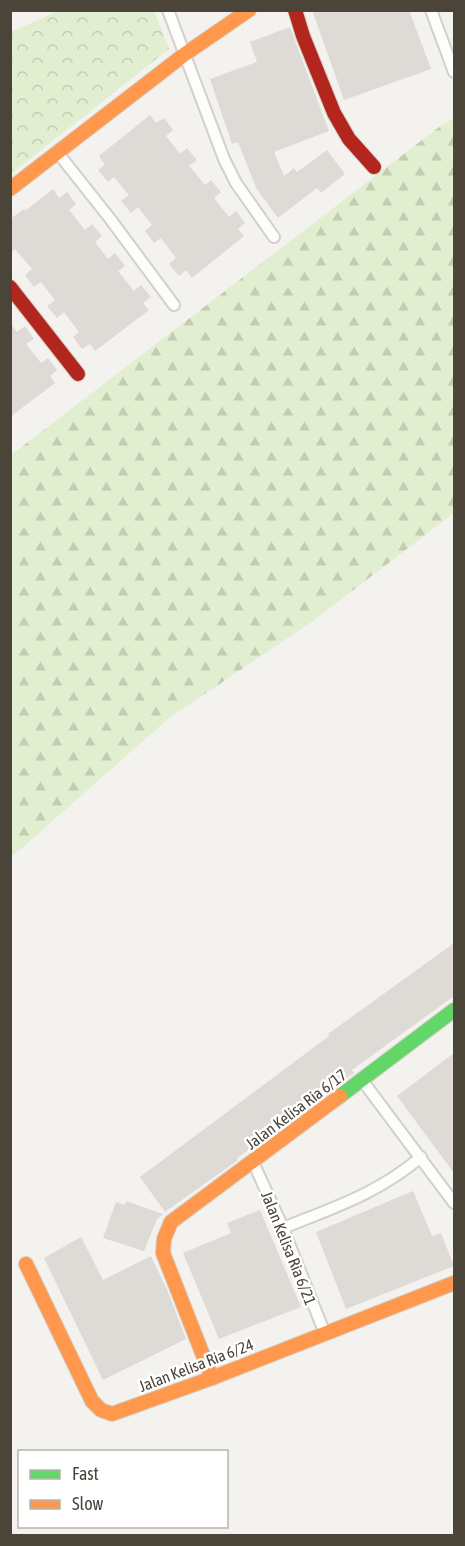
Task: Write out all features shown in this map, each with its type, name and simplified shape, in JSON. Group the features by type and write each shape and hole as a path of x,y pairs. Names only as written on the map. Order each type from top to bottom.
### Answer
{"street":[{"path":"168,10 211,127 236,183 274,237"},
{"path":"10,189 185,54 249,10"},
{"path":"295,10 303,36 334,112 349,140 374,167"},
{"path":"431,10 454,72"},
{"path":"58,153 174,304"},
{"path":"10,287 78,374"},
{"name":"Jalan Kelisa Ria 6/17","path":"212,1378 163,1253 164,1239 171,1222 454,1010"},
{"path":"362,1080 454,1203"},
{"path":"283,1228 374,1191 398,1176 421,1157"},
{"name":"Jalan Kelisa Ria 6/21","path":"253,1162 283,1228 325,1334"},
{"name":"Jalan Kelisa Ria 6/24","path":"26,1264 92,1401 101,1410 112,1413 212,1378 454,1283"}],"green space":[{"path":"60,10 154,11 169,49 11,174 11,32"},
{"path":"454,118 454,513 313,621 169,718 11,856 11,455 443,124"}],"building":[{"path":"312,10 409,10 431,69 344,100"},
{"path":"290,27 329,131 274,152 284,176 294,168 297,172 327,150 345,174 321,193 317,188 278,218 256,188 238,142 232,144 210,79 257,62 250,42"},
{"path":"150,115 156,123 164,118 173,130 166,136 180,154 187,148 197,160 189,166 205,185 211,180 221,192 214,198 229,217 236,211 245,223 238,229 244,236 192,278 186,270 179,276 169,264 176,258 161,238 154,243 145,231 152,225 138,207 131,213 121,201 129,195 114,177 108,182 98,170 105,165 99,156"},
{"path":"53,189 59,198 67,192 76,204 69,210 85,230 92,224 102,236 95,242 108,259 115,253 125,266 118,271 134,291 141,285 151,297 143,303 149,310 95,351 90,344 82,349 73,337 79,332 64,312 57,318 47,306 55,300 41,282 34,287 25,275 32,269 15,249 10,253 10,219 24,209 25,211"},
{"path":"10,323 17,332 25,326 34,339 26,344 41,363 48,358 57,370 50,376 55,383 10,417"},
{"path":"454,943 454,996 352,1070 354,1073 274,1129 276,1131 237,1158 238,1160 165,1212 140,1177 329,1036 328,1034"},
{"path":"454,1053 454,1173 397,1096"},
{"path":"413,1191 432,1236 441,1233 454,1266 346,1309 316,1232"},
{"path":"126,1201 163,1214 157,1219 144,1251 103,1238 116,1202 125,1205"},
{"path":"260,1210 301,1307 219,1339 183,1253 231,1233 227,1223"},
{"path":"81,1237 103,1280 151,1256 186,1339 103,1380 44,1258"}],"traffic: fast":[{"path":"340,1096 454,1010"}],"traffic: slow":[{"path":"10,189 185,54 249,10"},
{"path":"212,1378 163,1253 164,1239 171,1222 340,1096"},
{"path":"26,1264 92,1401 101,1410 112,1414 212,1378 454,1283"}],"traffic: jam":[{"path":"295,10 334,113 349,139 374,167"},
{"path":"10,287 78,374"}]}
